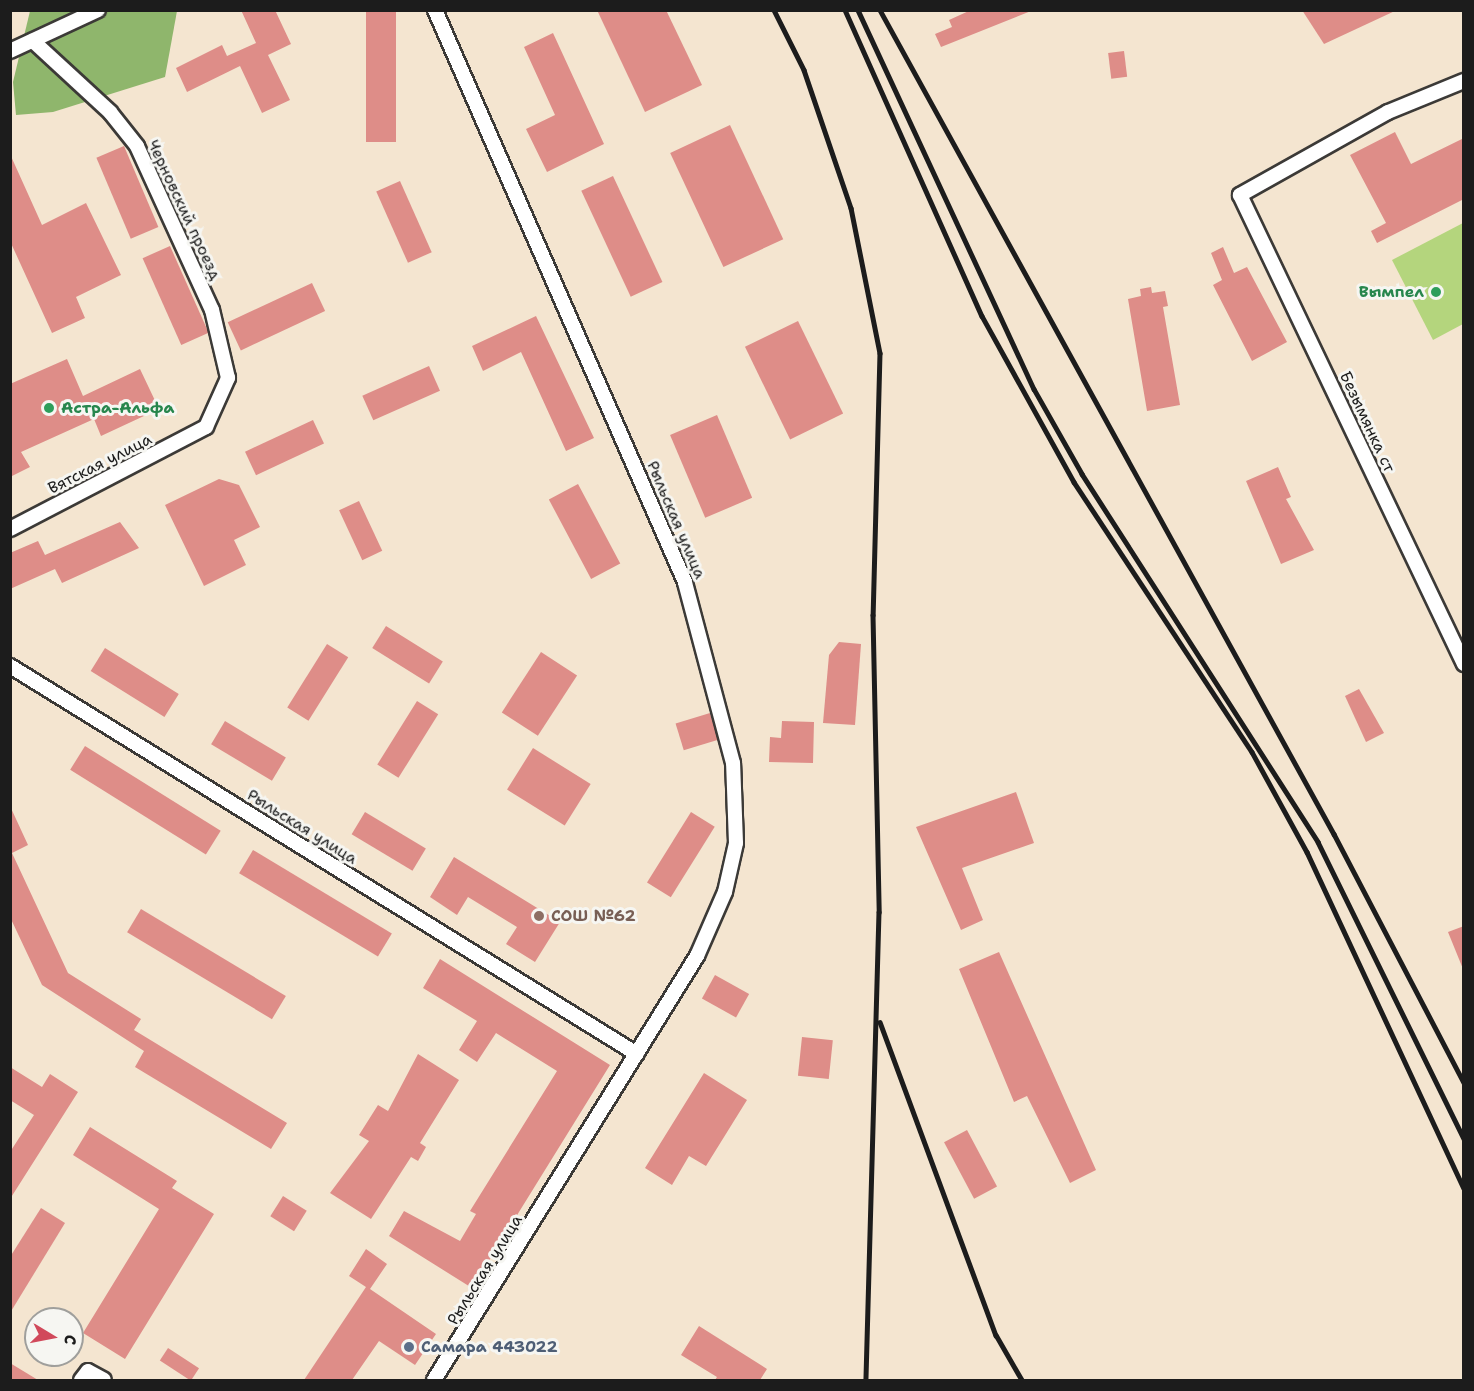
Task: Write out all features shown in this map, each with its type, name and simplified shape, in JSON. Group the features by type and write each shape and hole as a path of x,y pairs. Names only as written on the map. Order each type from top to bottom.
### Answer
{"street":[{"path":"10,51 98,10"},
{"name":"Рыльская улица","path":"434,1380 697,956 725,892 736,843 733,763 685,582 435,10"},
{"name":"Черновский проезд","path":"33,41 110,112 137,146 212,310 228,378 206,428"},
{"name":"Безымянка ст","path":"1464,81 1388,112 1240,195 1464,664"},
{"name":"Вятская улица","path":"10,529 206,428"},
{"name":"Рыльская улица","path":"10,666 638,1054"},
{"path":"81,1380 88,1371 104,1380"}],"green space":[{"path":"30,11 177,11 165,77 53,112 16,115 13,82"},
{"name":"Вымпел","path":"1463,223 1463,324 1433,340 1392,260"}],"building":[{"path":"241,10 275,10 291,44 268,55 290,100 262,113 240,66 187,92 176,68 222,45 227,56 256,43"},
{"path":"366,10 396,10 396,142 366,142"},
{"path":"597,10 666,10 702,85 645,112"},
{"path":"971,10 1031,11 941,47 935,34 952,27 949,20"},
{"path":"1302,10 1397,10 1324,44"},
{"path":"553,33 604,144 547,172 526,129 555,115 524,47"},
{"path":"1124,51 1127,77 1111,79 1108,53"},
{"path":"730,125 783,239 723,267 670,153"},
{"path":"1395,132 1411,164 1464,138 1464,199 1377,243 1371,231 1386,223 1350,155"},
{"path":"124,146 158,227 131,239 96,158"},
{"path":"10,154 42,225 86,203 121,275 76,297 85,318 52,333 10,241"},
{"path":"613,176 662,282 631,297 581,191"},
{"path":"400,181 432,252 408,263 376,192"},
{"path":"170,246 209,333 181,345 143,258"},
{"path":"1223,247 1234,273 1247,267 1287,342 1252,361 1213,285 1222,280 1211,253"},
{"path":"312,283 325,311 241,350 228,322"},
{"path":"1151,287 1152,293 1165,291 1168,306 1163,307 1180,405 1147,411 1128,299 1141,296 1140,289"},
{"path":"536,316 594,438 566,451 521,352 483,371 472,346"},
{"path":"798,321 843,414 790,439 745,347"},
{"path":"67,359 83,396 140,369 159,409 101,436 94,419 21,452 30,467 10,477 10,384"},
{"path":"429,366 440,391 373,420 362,396"},
{"path":"717,415 752,498 705,518 670,435"},
{"path":"313,420 324,444 256,475 245,452"},
{"path":"1278,467 1291,497 1286,499 1314,550 1281,564 1246,481"},
{"path":"219,479 239,485 260,527 234,540 246,565 204,586 165,505"},
{"path":"578,484 620,563 591,579 549,499"},
{"path":"359,501 382,551 362,560 339,510"},
{"path":"120,522 139,548 62,583 55,569 10,589 10,553 38,541 45,555"},
{"path":"386,626 443,662 429,684 372,648"},
{"path":"839,642 861,644 855,725 823,723 829,655"},
{"path":"327,644 348,657 308,721 287,708"},
{"path":"105,648 179,694 164,717 91,671"},
{"path":"541,652 577,675 538,736 502,712"},
{"path":"1359,689 1384,733 1366,742 1345,696"},
{"path":"417,701 438,714 398,778 377,765"},
{"path":"710,713 718,740 684,750 676,724"},
{"path":"225,721 286,758 272,781 211,744"},
{"path":"782,721 814,722 813,763 769,762 770,737 781,738"},
{"path":"85,746 221,831 206,855 70,770"},
{"path":"533,748 591,784 565,826 507,790"},
{"path":"1016,792 1034,843 962,868 983,920 961,930 916,827"},
{"path":"10,806 28,845 12,853 68,973 141,1019 134,1030 287,1123 271,1149 135,1067 144,1051 42,985 10,917"},
{"path":"365,812 426,849 412,871 352,834"},
{"path":"691,812 715,827 671,897 647,882"},
{"path":"253,850 392,933 378,957 239,873"},
{"path":"454,857 560,922 535,962 506,944 517,927 468,897 457,915 430,897"},
{"path":"141,909 286,996 272,1019 127,932"},
{"path":"1464,926 1464,968 1463,969 1448,932"},
{"path":"999,952 1096,1170 1070,1183 1027,1096 1014,1102 959,969"},
{"path":"440,959 610,1065 472,1288 389,1236 404,1211 460,1241 476,1214 470,1211 557,1071 496,1033 477,1062 459,1050 477,1021 423,988"},
{"path":"715,975 749,994 736,1018 702,999"},
{"path":"802,1037 833,1040 829,1079 798,1076"},
{"path":"418,1054 459,1080 420,1143 426,1147 418,1161 411,1157 371,1219 330,1193 369,1141 359,1135 378,1105 388,1111"},
{"path":"10,1067 42,1087 50,1074 78,1092 10,1199 10,1152 34,1115 10,1100"},
{"path":"704,1073 747,1100 706,1166 689,1156 672,1185 645,1168"},
{"path":"90,1127 177,1181 172,1188 214,1214 125,1359 84,1334 84,1331 159,1209 73,1155"},
{"path":"967,1130 997,1187 974,1199 944,1142"},
{"path":"283,1196 307,1211 294,1231 270,1216"},
{"path":"41,1208 65,1223 10,1313 10,1257"},
{"path":"366,1249 387,1264 370,1289 436,1334 415,1365 379,1341 352,1380 304,1380 366,1287 349,1276"},
{"path":"699,1326 767,1369 760,1380 715,1380 717,1377 681,1355"},
{"path":"168,1348 199,1368 190,1380 160,1361"},
{"path":"10,1363 38,1380 10,1380"}],"railway":[{"path":"774,10 804,70 851,208 880,353 873,615 879,912 866,1380"},
{"path":"845,10 982,316 1074,482 1252,752 1307,852 1464,1188"},
{"path":"858,10 1034,389 1082,474 1318,842 1464,1139"},
{"path":"880,10 1334,834 1464,1083"},
{"path":"880,1022 996,1335 1022,1380"}],"place":[{"name":"Вымпел","path":"1436,292"},
{"name":"Астра-Альфа","path":"49,408"},
{"name":"СОШ №62","path":"539,916"},
{"name":"Самара 443022","path":"409,1347"}]}
